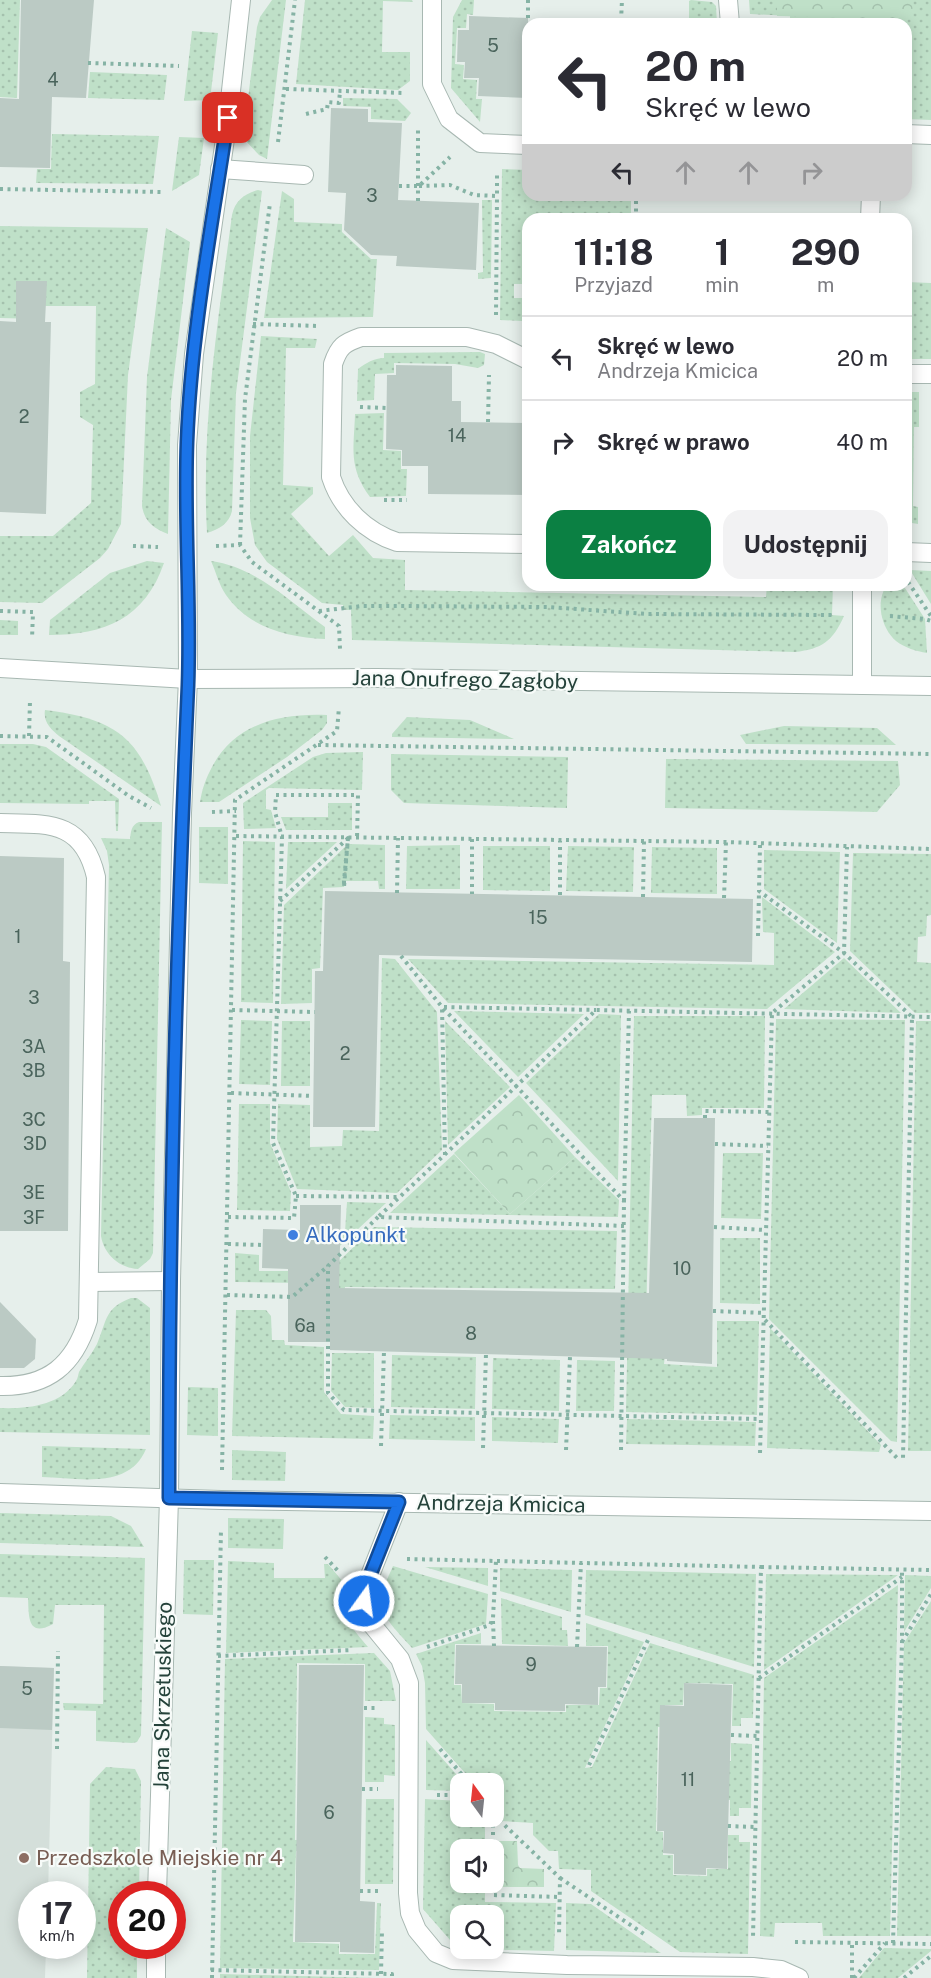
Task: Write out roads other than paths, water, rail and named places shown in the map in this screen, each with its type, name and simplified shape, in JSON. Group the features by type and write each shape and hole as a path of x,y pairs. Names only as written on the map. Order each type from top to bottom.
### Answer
{"street":[{"name":"Jana Skrzetuskiego","path":"158,1881 169,1498 171,1281 182,813 188,679 187,445 194,354 241,0"},
{"path":"432,0 432,84 449,119 480,143 522,145"},
{"path":"728,0 730,18"},
{"path":"912,134 931,135"},
{"path":"220,169 304,175"},
{"path":"522,357 492,343 463,336 362,337 346,342 337,351 333,364 331,477 336,493 347,508 370,530 397,542 522,544"},
{"path":"912,374 931,374"},
{"path":"912,552 931,552"},
{"path":"862,591 862,685"},
{"name":"Jana Onufrego Zagłoby","path":"0,668 188,679 340,678 931,686"},
{"path":"0,822 47,824 62,828 74,837 88,855 96,877 88,1320 72,1356 50,1375 36,1383 0,1386"},
{"path":"89,1282 171,1281"},
{"name":"Andrzeja Kmicica","path":"0,1493 221,1500 931,1511"},
{"path":"399,1502 367,1583 364,1601 369,1621 394,1652 407,1676 410,1689 408,1893 412,1923 423,1939 436,1953 453,1960 753,1967 781,1970 800,1978"},
{"path":"156,1959 156,1978"}],"place":[{"name":"Alkopunkt","path":"293,1235"},
{"name":"Przedszkole Miejskie nr 4","path":"24,1858"}]}
